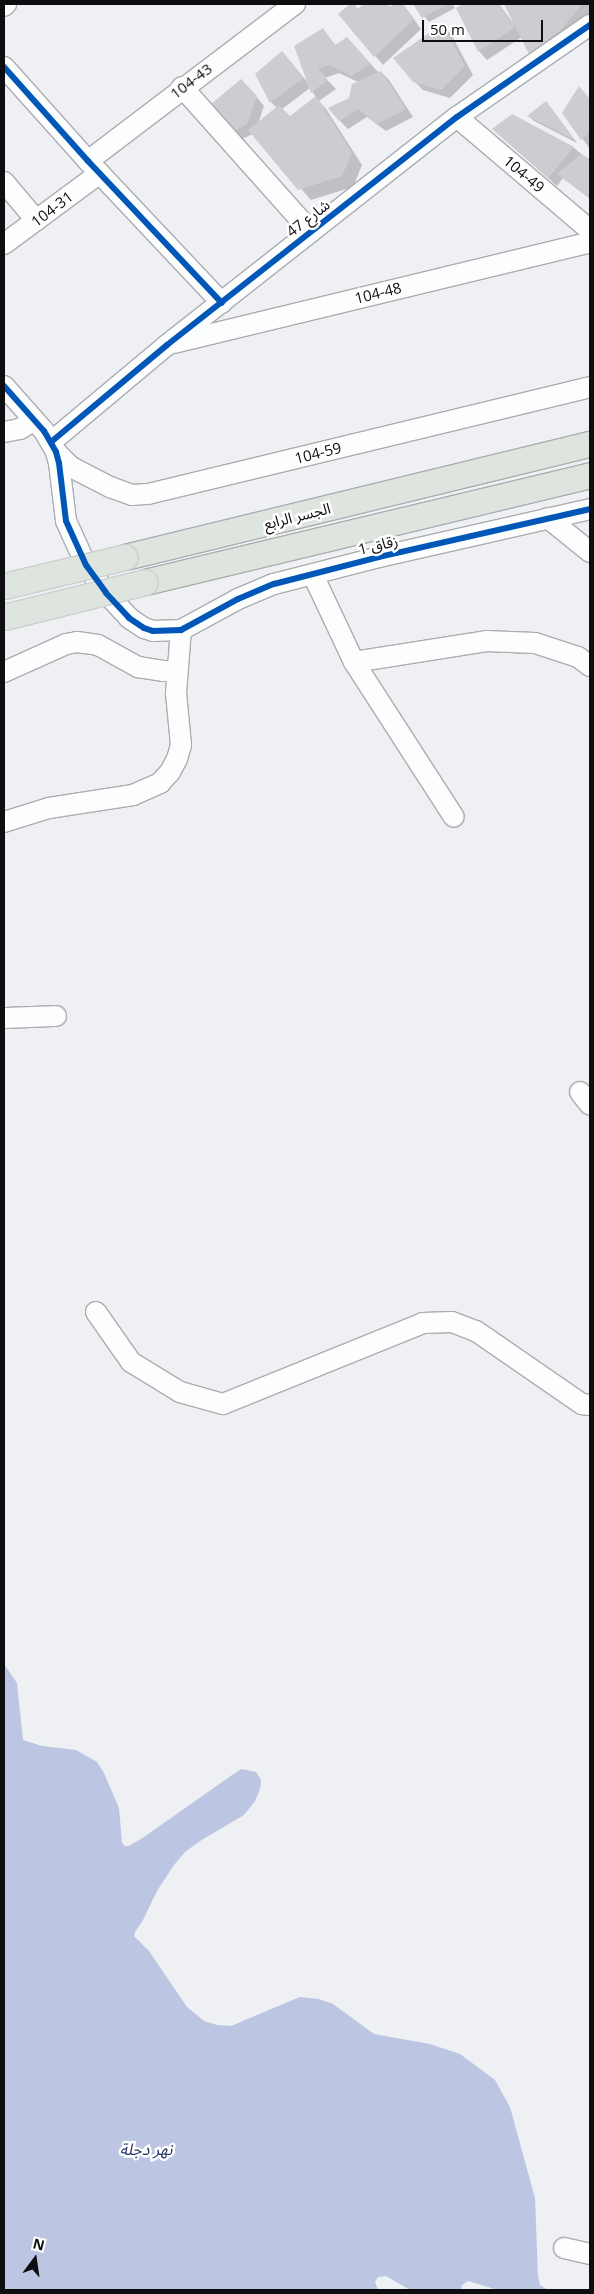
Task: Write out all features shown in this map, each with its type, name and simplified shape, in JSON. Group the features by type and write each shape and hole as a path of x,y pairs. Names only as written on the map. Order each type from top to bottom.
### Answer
{"main road":[{"name":"الجسر الرابع","path":"4,586 590,444"},
{"name":"الجسر الرابع","path":"4,617 590,475"}],"street":[{"name":"104-43","path":"94,167 182,87 295,4"},
{"name":"شارع 47","path":"54,447 167,345 457,117 590,25"},
{"path":"4,68 222,303"},
{"path":"182,87 311,232"},
{"name":"104-49","path":"457,117 590,230"},
{"name":"104-31","path":"4,244 36,220 94,167"},
{"path":"4,182 36,220"},
{"name":"104-48","path":"167,345 590,242"},
{"name":"104-59","path":"4,386 71,467 110,488 132,495 148,494 590,387"},
{"path":"4,432 20,429 34,420"},
{"path":"4,822 50,808 134,795 160,783 177,759 181,745 176,671 181,630 172,632 153,631 136,624 106,593 86,565 71,536 66,521 59,463 54,447"},
{"name":"زقاق 1","path":"181,630 256,590 590,509"},
{"path":"548,518 590,552"},
{"path":"313,575 354,662 454,817"},
{"path":"354,662 486,641 534,643 578,657 590,666"},
{"path":"4,672 66,644 77,642 98,645 138,667 176,671"},
{"path":"4,1018 56,1016"},
{"path":"96,1312 131,1362 180,1392 224,1404 423,1323 452,1322 476,1332 582,1404 590,1405"},
{"path":"564,2248 590,2254"}],"water":[{"name":"نهر دجلة","path":"4,1664 17,1683 23,1740 42,1746 76,1750 97,1762 104,1773 119,1808 122,1843 125,1846 129,1846 144,1837 241,1769 256,1772 261,1780 260,1789 255,1801 244,1815 185,1852 157,1891 134,1936 149,1951 187,2007 204,2021 217,2025 231,2026 300,1997 319,1999 333,2004 374,2034 430,2044 460,2054 495,2080 510,2107 535,2198 538,2276 540,2285 548,2290 498,2290 468,2281 462,2285 461,2290 410,2290 386,2276 378,2277 375,2282 378,2290 4,2290"}],"building":[{"path":"350,4 354,4 358,9 363,4 390,6 403,4 413,20 374,57 338,14"},
{"path":"413,4 448,4 422,18"},
{"path":"463,4 498,4 515,27 478,52 456,8"},
{"path":"504,4 582,4 562,29 529,54"},
{"path":"442,24 465,66 441,90 413,82 393,58"},
{"path":"323,28 335,45 347,37 371,64 351,76 330,65 318,69 328,80 311,93 294,46"},
{"path":"282,51 304,78 270,103 255,74"},
{"path":"381,71 406,109 377,124 358,109 339,121 328,108 349,98 352,84"},
{"path":"241,79 257,96 247,124 233,132 210,105"},
{"path":"579,86 590,99 590,131 581,140 562,113"},
{"path":"316,96 352,153 342,176 298,190 248,130 279,105 290,116"},
{"path":"546,101 575,140 527,116"},
{"path":"512,114 574,147 548,178 492,129"},
{"path":"581,154 590,159 590,193 587,196 557,174"}],"cycle path":[{"path":"51,442 167,345 457,117 590,25"},
{"path":"4,67 88,161 222,303"},
{"path":"4,386 44,431 56,452 66,521 86,565 106,593 129,618 144,628 153,631 181,630 238,599 274,584 379,557 590,509"}]}
